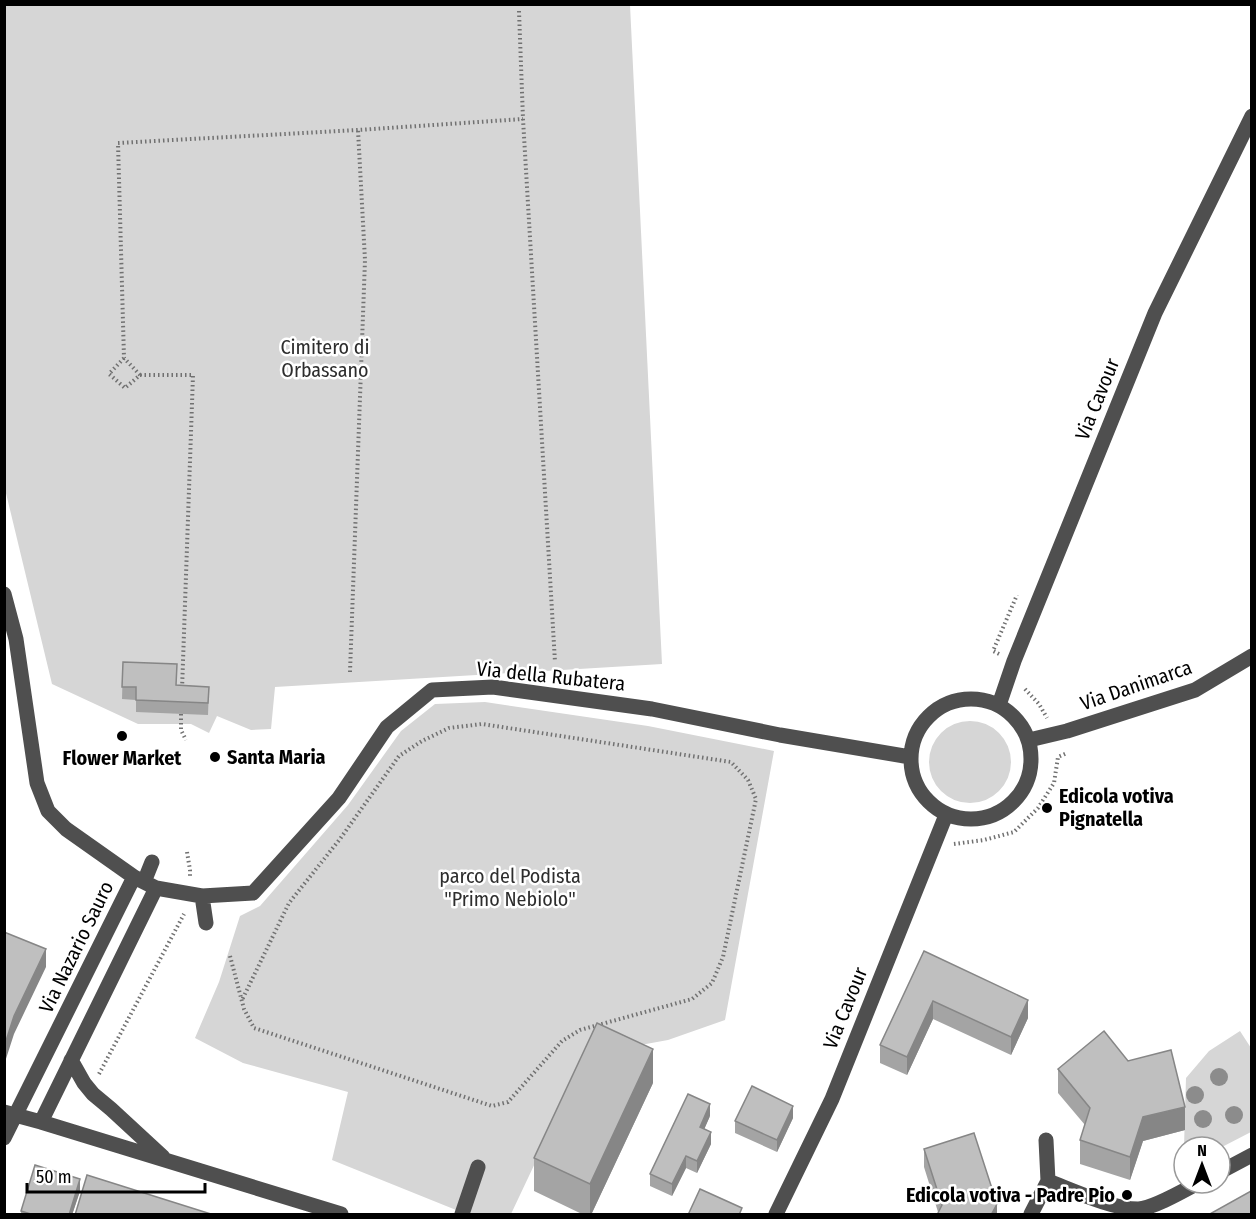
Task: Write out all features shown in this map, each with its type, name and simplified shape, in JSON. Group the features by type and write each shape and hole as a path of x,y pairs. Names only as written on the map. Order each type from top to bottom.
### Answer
{"street":[{"name":"Via Cavour","path":"999,705 1014,661 1155,313 1251,116"},
{"name":"Via Nazario Sauro","path":"4,594 16,639 37,783 48,811 66,829 145,882"},
{"name":"Via Danimarca","path":"1029,740 1066,731 1195,690 1251,656"},
{"name":"Via della Rubatera","path":"145,882 195,895 253,893 339,798 387,728 432,690 493,687 652,709 780,735 910,757"},
{"path":"979,699 999,705 1012,714 1022,726 1029,740 1032,760 1028,779 1019,797 1004,810 986,818 966,819 946,815 931,805 919,791 912,774 910,757 914,737 925,720 940,707 959,700 979,699"},
{"name":"Via Cavour","path":"776,1215 832,1099 946,815"},
{"name":"Via Nazario Sauro","path":"41,1122 71,1060 152,862"},
{"name":"Via Nazario Sauro","path":"4,1138 10,1114 145,882"},
{"path":"195,895 206,923"},
{"path":"71,1060 87,1087 168,1161"},
{"path":"10,1114 341,1215"},
{"path":"1031,1215 1048,1181 1046,1140"},
{"path":"1232,1165 1251,1155"},
{"path":"462,1215 478,1167"},
{"path":"1048,1181 1116,1206 1140,1210 1175,1195"}],"path":[{"path":"519,11 523,119 555,662"},
{"path":"140,375 124,358 118,142 523,119"},
{"path":"350,672 366,260 358,130"},
{"path":"124,358 109,374 125,388 140,375 193,375 181,698"},
{"path":"953,844 984,840 1014,832 1038,808 1054,783 1058,757 1073,749 1061,716 1048,719 1039,704 1024,689 1028,680"},
{"path":"181,714 181,730 186,740"},
{"path":"230,956 244,1009 254,1028 492,1106 508,1102 562,1041 580,1030 692,999 712,983 723,957 756,799 748,780 731,762 482,724 449,728 422,741 399,756 340,839 289,903 242,1000"},
{"path":"87,1087 98,1078 195,895 187,852"}],"green space":[{"name":"Cimitero di Orbassano","path":"4,5 630,5 662,664 275,687 271,729 251,730 217,716 209,733 191,724 138,724 52,684 5,489"},
{"name":"parco del Podista \"Primo Nebiolo\"","path":"485,702 648,726 774,751 725,1020 668,1040 624,1048 588,1051 511,1214 466,1214 332,1160 348,1092 243,1063 195,1038 219,982 240,916 260,906 348,805 401,731 435,704"},
{"path":"962,721 978,721 993,728 1004,739 1011,754 1008,778 999,791 978,803 962,803 947,796 936,785 929,770 929,754 936,739 947,728"},
{"path":"1240,1031 1251,1048 1251,1132 1232,1142 1232,1135 1184,1135 1186,1078 1209,1051"}],"building":[{"path":"123,662 177,664 176,685 209,687 208,703 136,700 136,687 122,687"},
{"path":"4,932 46,949 14,1016 4,1047"},
{"path":"924,951 1028,1000 1011,1037 933,1001 907,1057 880,1045"},
{"path":"597,1023 653,1049 590,1184 534,1158"},
{"path":"1104,1031 1128,1061 1171,1050 1185,1107 1143,1117 1130,1157 1080,1140 1090,1108 1058,1069"},
{"path":"752,1086 793,1106 777,1140 735,1121"},
{"path":"688,1094 710,1104 700,1127 711,1132 697,1161 686,1156 672,1184 650,1174"},
{"path":"974,1133 997,1204 991,1215 937,1215 942,1205 924,1149"},
{"path":"35,1165 80,1179 69,1215 34,1215 21,1211"},
{"path":"87,1175 214,1215 75,1215"},
{"path":"700,1189 742,1208 739,1215 688,1215"},
{"path":"1251,1191 1251,1215 1208,1215"}],"place":[{"name":"Flower Market","path":"122,736"},
{"name":"Santa Maria","path":"215,757"},
{"name":"Edicola votiva Pignatella","path":"1047,808"},
{"name":"Edicola votiva - Padre Pio","path":"1127,1195"}]}
